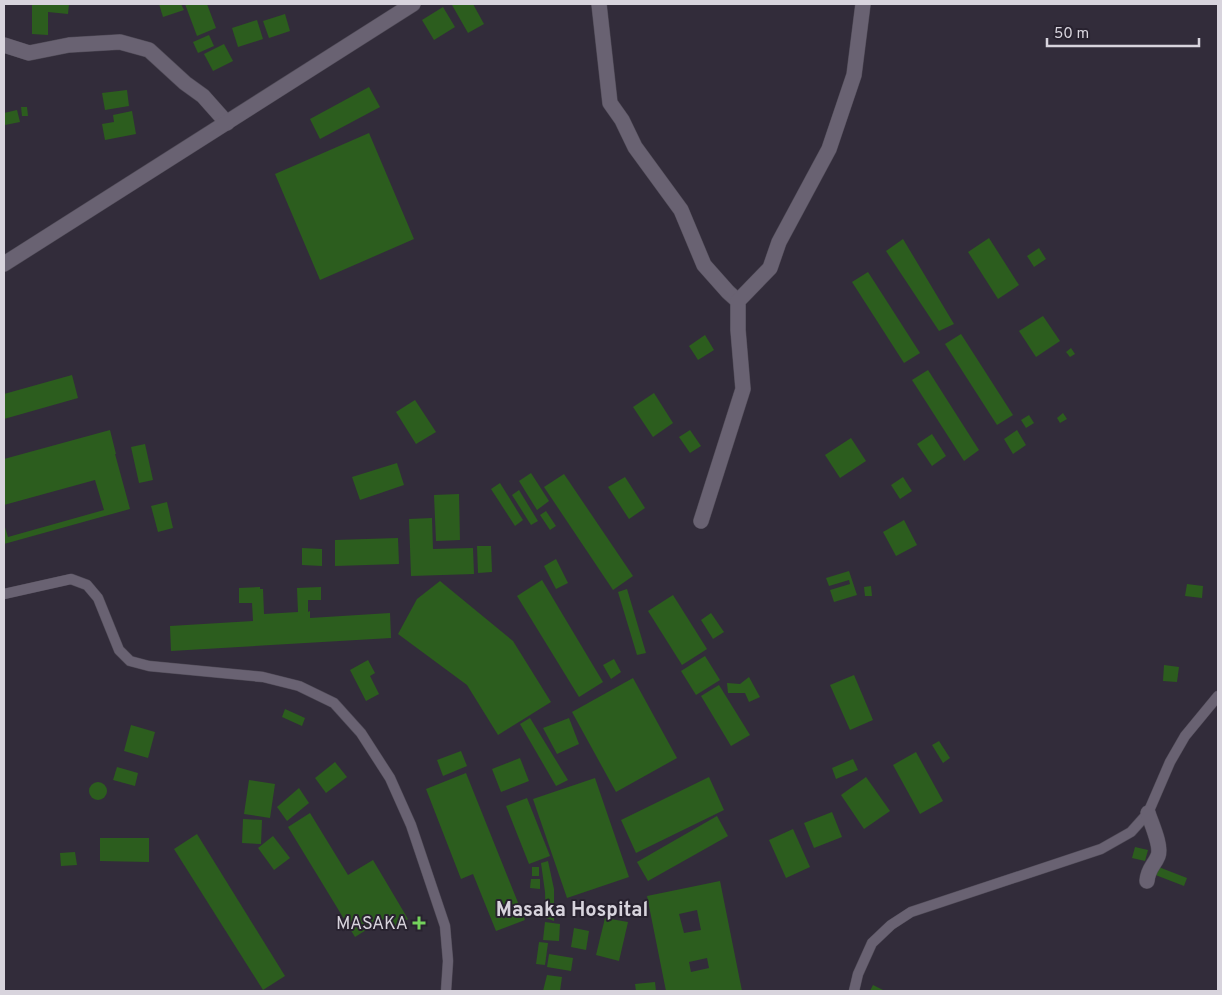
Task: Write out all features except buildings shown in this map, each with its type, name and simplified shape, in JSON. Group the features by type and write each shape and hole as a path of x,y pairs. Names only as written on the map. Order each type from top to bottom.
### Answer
{"street":[{"path":"4,264 413,4"},
{"path":"599,4 610,103 622,120 635,146 681,210 704,265 738,302"},
{"path":"702,521 743,389 738,330 738,302 770,268 779,242 829,149 854,76 863,4"},
{"path":"4,45 29,52 69,45 120,42 149,50 185,83 203,96 227,123"},
{"path":"1147,881 1147,875 1158,855 1159,847 1148,813"}],"lane":[{"path":"4,594 71,579 86,584 98,598 119,650 130,661 148,666 263,677 299,686 334,703 362,733 390,778 411,825 445,926 448,961 446,991"},
{"path":"854,991 858,974 872,942 890,925 911,912 1101,849 1131,832 1148,813 1170,762 1185,736 1218,696"}],"place":[{"name":"MASAKA","path":"419,923"}],"district":[{"name":"Masaka Hospital","path":"572,909"}]}
